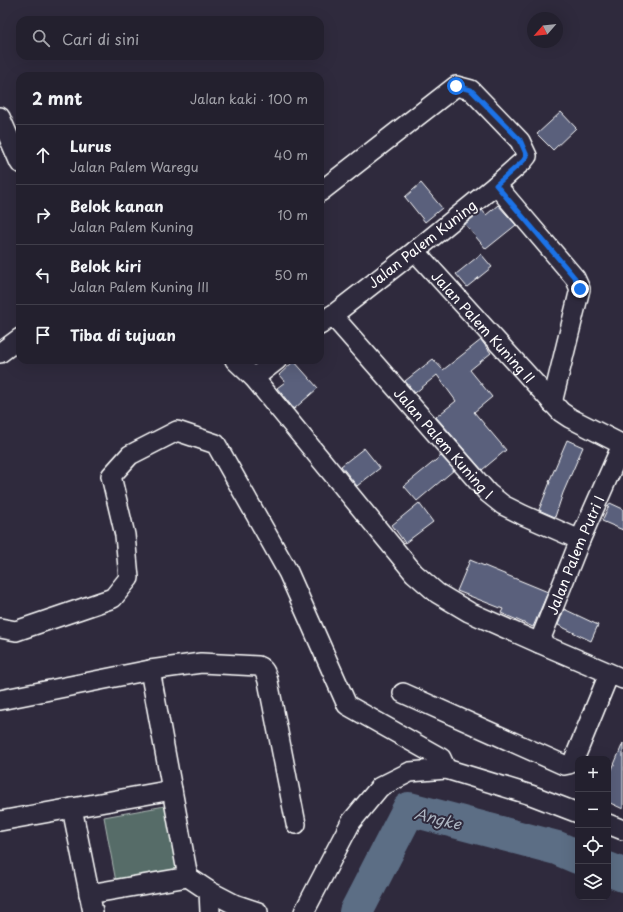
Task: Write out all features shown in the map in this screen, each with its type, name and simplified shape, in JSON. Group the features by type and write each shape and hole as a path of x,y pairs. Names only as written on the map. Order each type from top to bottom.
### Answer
{"street":[{"name":"Jalan Palem Kuning","path":"324,189 456,86 471,90 520,140 527,156 496,185 415,251 326,320"},
{"path":"0,117 16,154"},
{"path":"496,185 575,278 580,289 552,403"},
{"name":"Jalan Palem Kuning II","path":"415,251 561,412 623,445"},
{"name":"Jalan Palem Kuning I","path":"326,320 488,492 503,505 580,540"},
{"path":"0,352 16,341"},
{"path":"239,364 254,378 414,573 437,593 469,612 616,676 573,762 564,765 403,693"},
{"path":"254,378 271,364"},
{"path":"0,628 16,631 113,598 129,578 125,536 111,476 130,455 177,431 216,444 288,572 347,705 441,758 446,770"},
{"name":"Jalan Palem Putri I","path":"539,643 580,540 623,445"},
{"path":"0,700 150,670 201,663 258,666 264,670 268,681 296,824"},
{"path":"150,670 188,877"},
{"path":"304,912 351,822 380,787 410,772 446,770 531,795 575,812"},
{"path":"0,821 172,790"},
{"path":"72,808 91,903 188,877 234,904 258,912"},
{"path":"611,825 623,830"},
{"path":"209,890 210,912"}],"green space":[{"path":"165,806 177,871 116,882 104,817"}],"building":[{"path":"561,112 576,128 553,150 537,134"},
{"path":"421,183 442,208 425,222 405,197"},
{"path":"498,205 516,225 486,249 465,224 482,210 486,215"},
{"path":"481,254 492,267 467,287 456,274"},
{"path":"481,340 491,353 470,370 492,397 474,412 506,450 482,470 436,417 456,401 437,375 415,393 405,381 433,359 443,370"},
{"path":"291,364 297,364 318,388 294,409 277,388 285,382 279,375"},
{"path":"567,440 583,447 563,493 555,517 539,510"},
{"path":"364,448 380,468 357,486 341,466"},
{"path":"441,456 454,470 417,501 404,486"},
{"path":"419,503 433,522 405,543 392,525"},
{"path":"610,503 623,509 623,530 602,521"},
{"path":"470,560 548,592 533,627 501,613 503,609 457,591"},
{"path":"564,609 598,625 591,641 558,625"},
{"path":"623,743 623,809 611,803 611,772"}],"waterway":[{"name":"Angke","path":"356,912 409,809 557,848 575,856"},
{"name":"Angke","path":"611,870 623,875"}],"route":[{"path":"456,86 471,90 520,140 527,156 496,185 575,278 580,289"}]}
